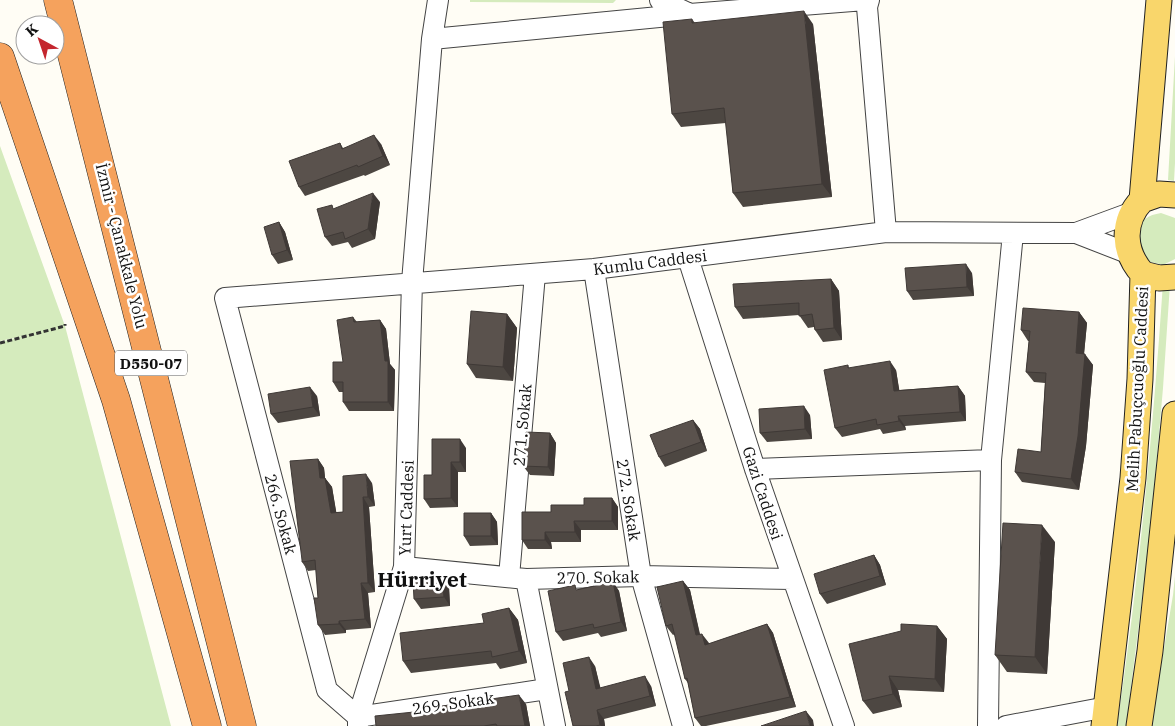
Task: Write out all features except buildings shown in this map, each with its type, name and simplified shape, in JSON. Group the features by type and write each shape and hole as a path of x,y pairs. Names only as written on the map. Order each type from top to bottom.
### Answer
{"highway":[{"name":"İzmir - Çanakkale Yolu","path":"58,0 242,726"},
{"name":"D550-07","path":"0,57 116,400 208,726"}],"main road":[{"name":"Melih Pabuçcuoğlu Caddesi","path":"1106,716 1133,478 1140,379 1136,264 1126,234 1129,221 1138,206 1159,0"},
{"path":"1138,206 1159,194 1175,195"},
{"path":"1136,264 1159,278 1175,277"},
{"path":"1139,726 1150,651 1175,414"}],"street":[{"name":"Yurt Caddesi","path":"358,722 404,567 412,282 432,39 438,0"},
{"path":"660,0 690,14"},
{"path":"432,39 690,14 867,0 886,232"},
{"path":"1076,233 1138,206"},
{"name":"Kumlu Caddesi","path":"225,298 594,269 886,232 1076,233"},
{"path":"988,726 991,460 1013,233"},
{"path":"1076,233 1136,264"},
{"name":"Gazi Caddesi","path":"688,258 755,469 844,726"},
{"name":"272. Sokak","path":"594,269 641,576 683,726"},
{"name":"271. Sokak","path":"535,274 518,578 555,726"},
{"name":"266. Sokak","path":"225,298 327,690 358,722"},
{"path":"755,469 991,460"},
{"name":"270. Sokak","path":"404,567 518,578 641,576 792,580"},
{"name":"269. Sokak","path":"358,722 547,689"},
{"path":"1006,726 1106,716"}],"path":[{"path":"0,343 65,326 63,316"}],"green space":[{"path":"470,0 616,0 613,3 470,2"},
{"path":"1175,56 1175,163 1174,181 1168,180"},
{"path":"0,146 65,326 171,726 0,726 0,342 28,335 0,341"},
{"path":"1161,213 1175,218 1175,259 1163,265 1147,261 1135,231 1145,219"},
{"path":"1163,283 1170,284 1150,537 1126,726 1117,726 1132,616 1144,505"},
{"path":"1175,576 1175,726 1151,726 1173,595"}],"district":[{"name":"Hürriyet","path":"422,579"}]}
